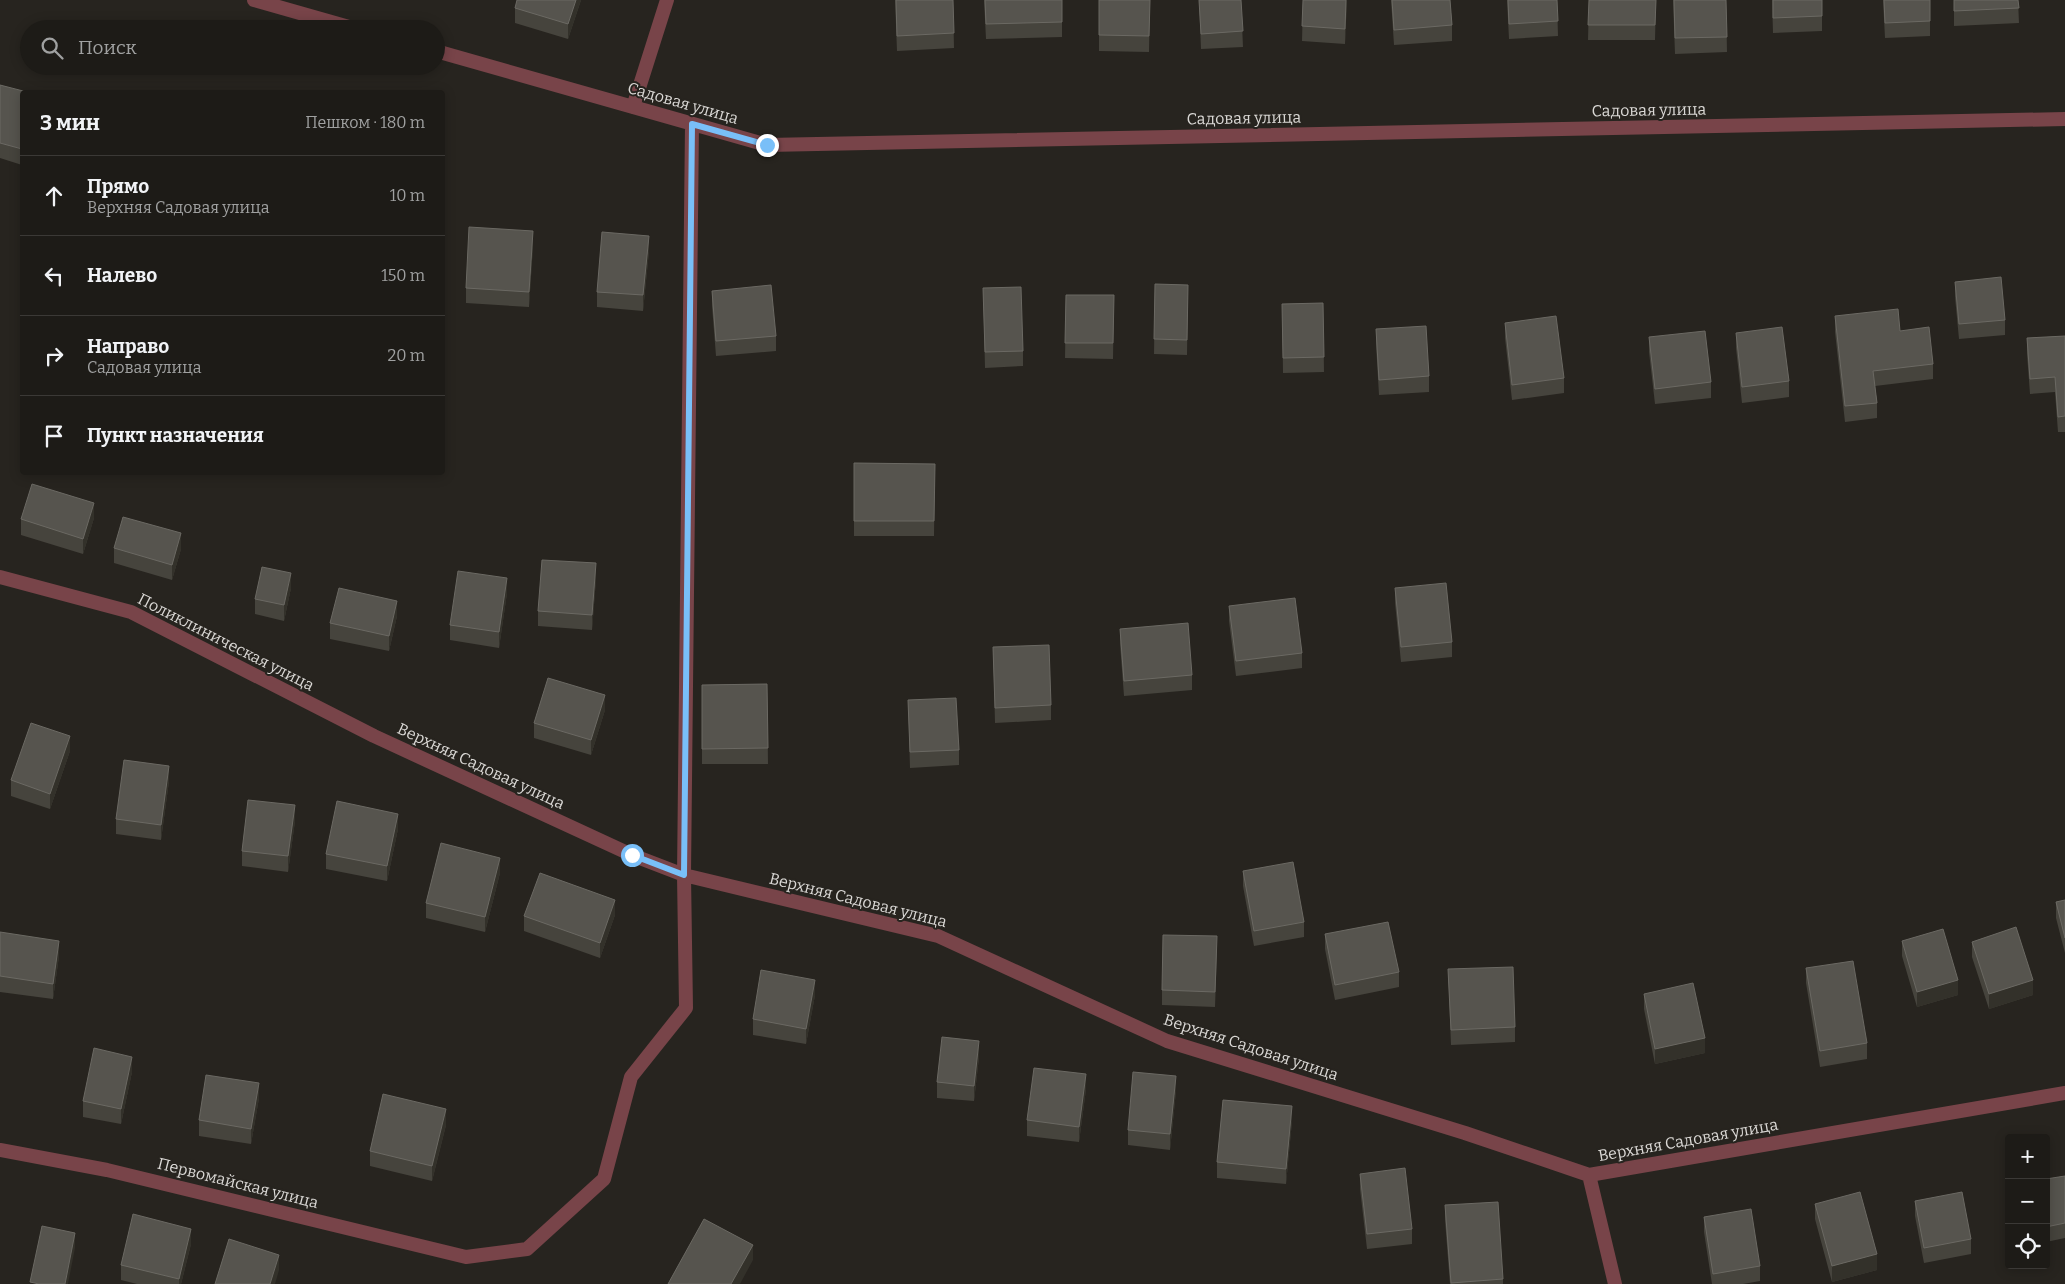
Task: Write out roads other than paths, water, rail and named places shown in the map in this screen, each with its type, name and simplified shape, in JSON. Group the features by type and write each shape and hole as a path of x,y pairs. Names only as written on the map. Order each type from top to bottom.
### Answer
{"street":[{"path":"254,0 324,20"},
{"path":"633,107 667,0"},
{"name":"Садовая улица","path":"445,54 767,145 2065,120"},
{"path":"684,875 692,124"},
{"name":"Поликлиническая улица","path":"0,577 131,612 374,736"},
{"name":"Верхняя Садовая улица","path":"374,736 632,855 684,875 938,936 1167,1041 1465,1133 1589,1175 2065,1093"},
{"name":"Первомайская улица","path":"0,1150 107,1170 466,1257 527,1249 604,1179 632,1077 686,1008 684,875"},
{"path":"1589,1175 1615,1284"}]}
